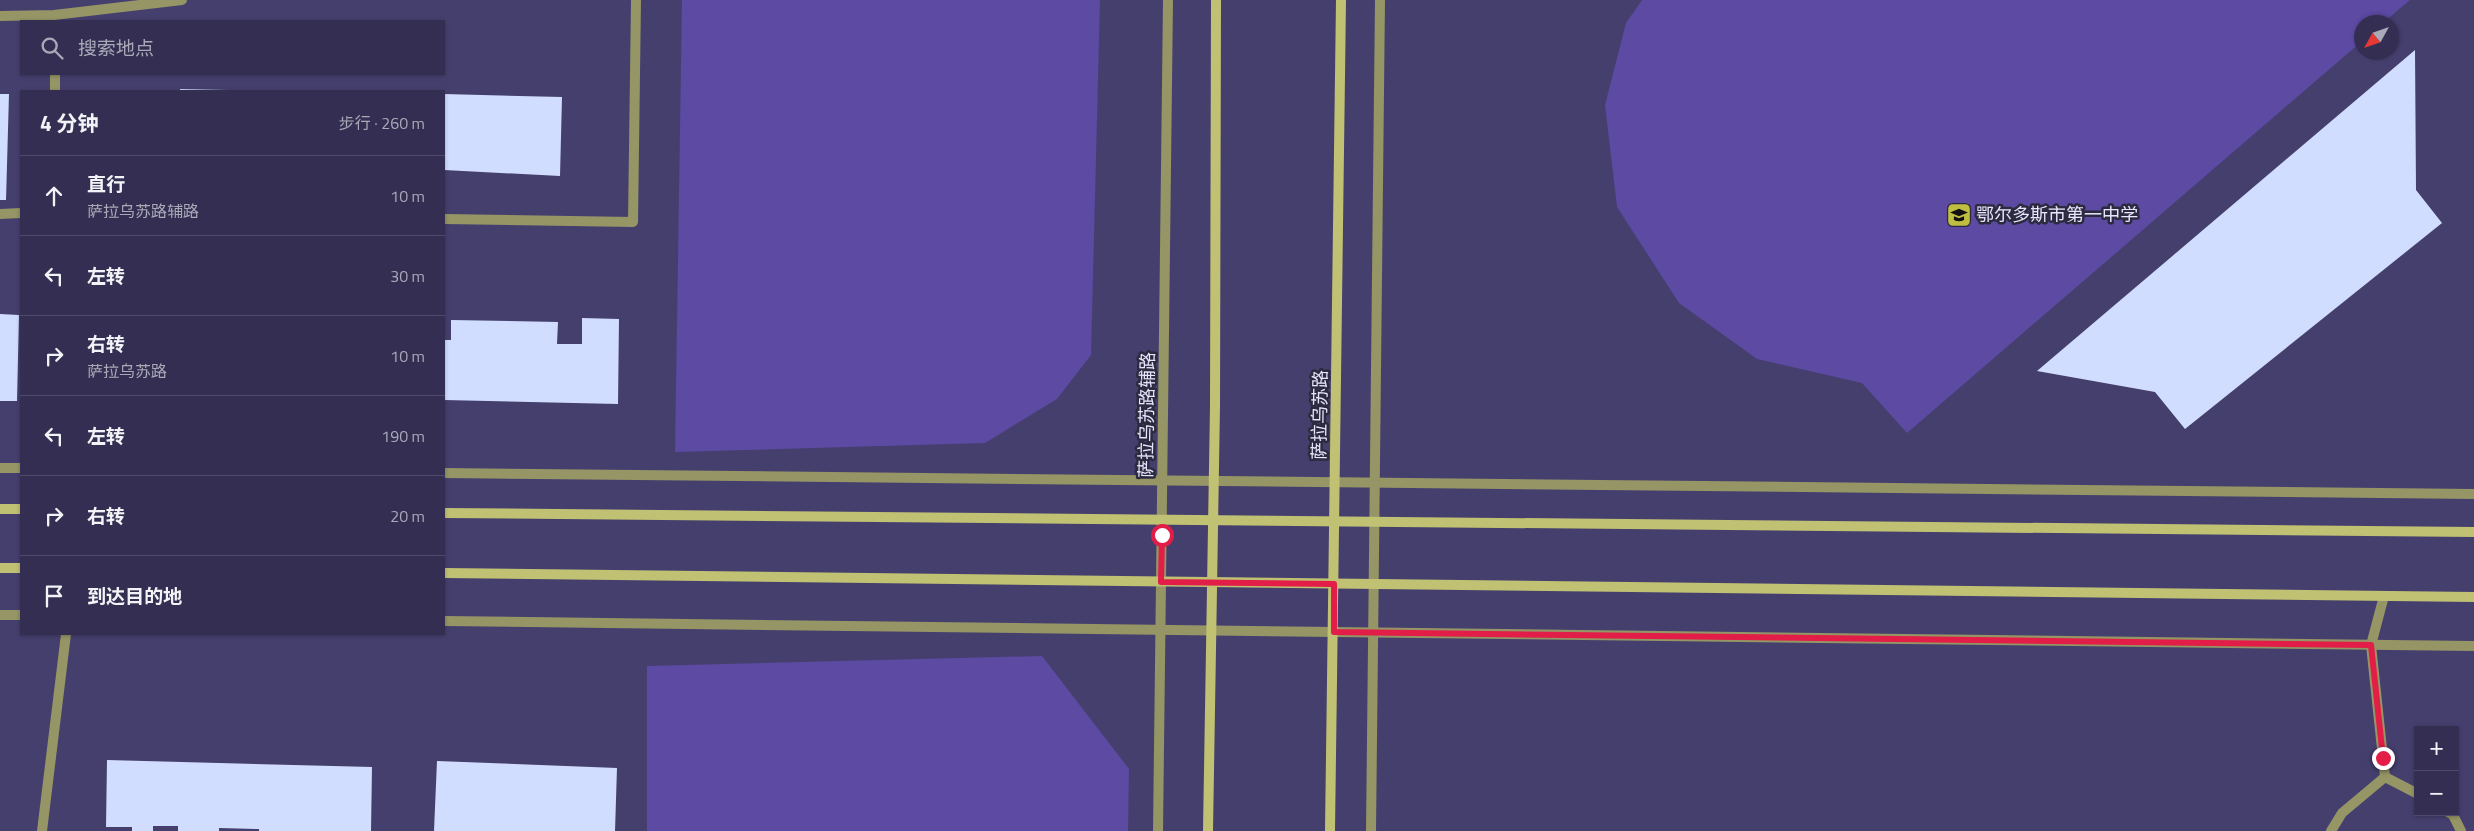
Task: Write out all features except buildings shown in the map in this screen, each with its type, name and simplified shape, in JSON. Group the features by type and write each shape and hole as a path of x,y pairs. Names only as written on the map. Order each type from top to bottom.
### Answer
{"main road":[{"path":"1208,831 1214,480 1216,0"},
{"name":"萨拉乌苏路","path":"1330,831 1341,0"},
{"path":"0,508 20,509"},
{"path":"445,513 2474,532"},
{"path":"0,568 20,568"},
{"path":"445,573 2474,597"}],"street":[{"path":"0,16 54,18 182,0"},
{"path":"445,219 633,222 636,0"},
{"name":"萨拉乌苏路辅路","path":"1158,831 1168,0"},
{"path":"1371,831 1380,0"},
{"path":"55,75 55,90"},
{"path":"0,214 20,214"},
{"path":"0,468 20,468"},
{"path":"445,472 2474,494"},
{"path":"2384,596 2371,645 2385,777"},
{"path":"0,615 20,615"},
{"path":"445,621 2474,646"},
{"path":"42,831 66,635"},
{"path":"2385,777 2414,792"},
{"path":"2331,831 2342,813 2385,777"},
{"path":"2454,816 2461,831"}],"shaded area":[{"path":"682,0 1100,0 1091,355 1057,399 985,443 675,452"},
{"path":"1642,0 2410,0 2392,15 2354,15 2354,48 1907,433 1862,383 1757,359 1679,303 1617,207 1605,105 1626,23"},
{"path":"1042,656 1129,769 1128,831 647,831 647,666"}],"place":[{"name":"鄂尔多斯市第一中学","path":"1959,215"}],"route":[{"path":"1162,535 1161,582 1334,584 1334,632 2371,645 2383,758"}]}
